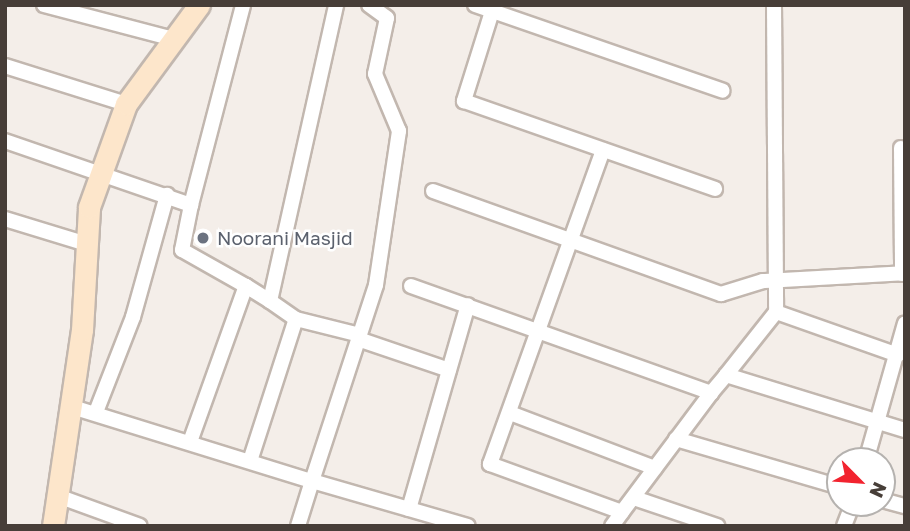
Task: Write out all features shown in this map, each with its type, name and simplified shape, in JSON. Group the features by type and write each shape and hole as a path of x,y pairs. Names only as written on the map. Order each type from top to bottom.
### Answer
{"main road":[{"path":"54,526 55,495 90,245 89,207 126,104 170,38 199,5"}],"street":[{"path":"44,5 170,38"},
{"path":"243,5 191,205 182,250 246,286 296,319 359,337 449,370"},
{"path":"270,301 336,5"},
{"path":"298,526 376,285 399,131 375,74 386,14 369,5"},
{"path":"475,5 493,8 723,91"},
{"path":"612,526 711,393 776,312 772,281 774,5"},
{"path":"493,8 464,101 715,189"},
{"path":"5,66 126,104"},
{"path":"5,141 191,205"},
{"path":"433,191 721,294 772,281 903,273 901,148"},
{"path":"603,150 542,332 490,464 622,512"},
{"path":"96,412 132,317 167,195"},
{"path":"7,224 90,245"},
{"path":"190,442 246,286"},
{"path":"411,286 711,393"},
{"path":"409,509 468,305"},
{"path":"776,312 898,355"},
{"path":"250,461 296,319"},
{"path":"870,447 905,323"},
{"path":"726,375 905,430"},
{"path":"69,406 468,526"},
{"path":"510,413 655,468"},
{"path":"676,439 826,483"},
{"path":"55,495 140,526"},
{"path":"634,498 717,526"}],"place":[{"name":"Noorani Masjid","path":"203,238"}]}
